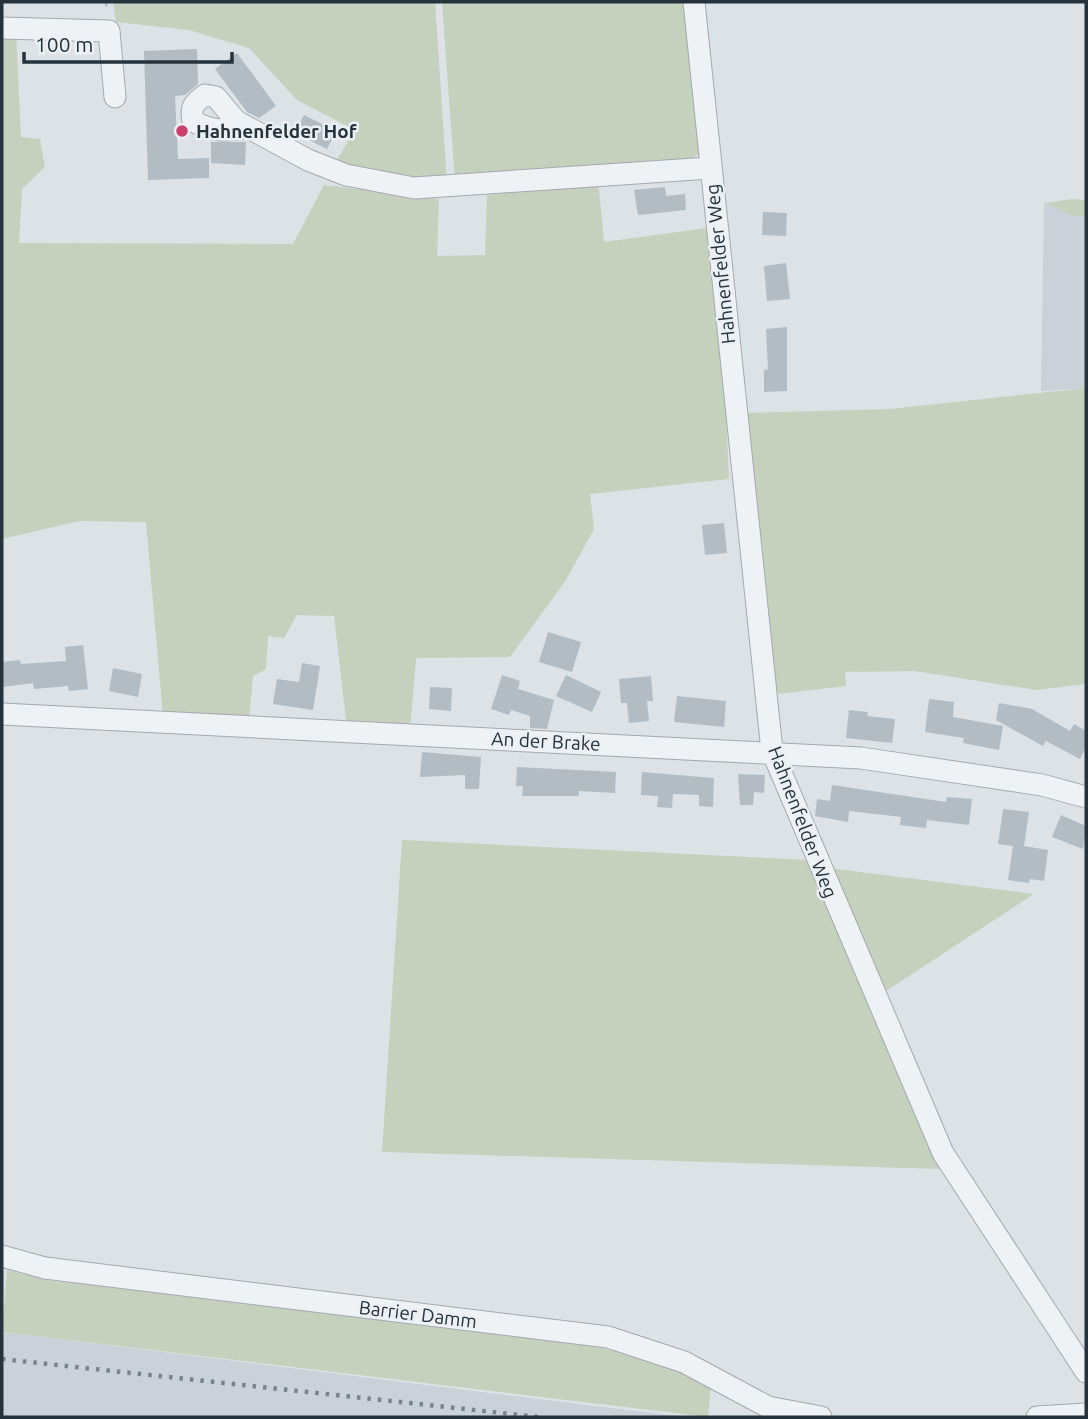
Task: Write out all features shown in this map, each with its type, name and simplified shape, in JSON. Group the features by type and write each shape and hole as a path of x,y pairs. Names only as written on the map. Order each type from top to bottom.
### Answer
{"street":[{"name":"Hahnenfelder Weg","path":"694,2 772,751 943,1153 1086,1372"},
{"path":"2,28 109,32 115,97"},
{"name":"Hahnenfelder Weg","path":"248,128 307,160 346,175 414,188 710,168"},
{"name":"An der Brake","path":"2,714 348,733 772,751 861,758 1042,785 1086,797"},
{"name":"Barrier Damm","path":"2,1256 45,1268 608,1337 684,1362 768,1407 821,1417"},
{"path":"1037,1417 1086,1414"}],"shaded area":[{"path":"1044,203 1071,215 1086,217 1086,388 1041,391"},
{"path":"2,1332 611,1408 689,1417 2,1417"}],"green space":[{"path":"113,2 435,2 447,183 391,178 335,163 355,130 297,100 249,48 189,30 116,22"},
{"path":"442,2 685,2 699,153 684,167 455,182"},
{"path":"16,32 21,137 40,139 45,167 22,189 19,243 293,244 324,185 439,199 437,256 485,255 487,195 598,180 604,242 707,228 726,414 729,479 590,494 594,529 566,580 510,657 416,658 410,730 347,728 334,616 297,615 284,638 268,636 266,669 253,676 249,721 163,716 146,522 79,521 2,539 2,33"},
{"path":"1086,200 1086,217 1071,215 1044,203"},
{"path":"1086,388 1086,684 1036,690 915,671 845,672 846,686 777,694 748,413 890,409"},
{"path":"402,840 808,860 940,1169 382,1152"},
{"path":"828,868 1034,894 883,993"},
{"path":"7,1270 52,1281 217,1296 563,1340 657,1360 711,1385 708,1417 2,1332"}],"building":[{"path":"197,49 198,84 185,95 175,96 178,159 209,158 209,178 148,180 144,51"},
{"path":"237,53 276,106 259,118 247,112 215,69"},
{"path":"304,115 336,131 327,149 295,133"},
{"path":"211,142 246,142 245,165 211,163"},
{"path":"665,187 666,196 685,194 686,210 638,215 634,190"},
{"path":"763,212 787,213 786,236 762,235"},
{"path":"786,263 790,299 767,301 764,266"},
{"path":"787,327 787,391 764,392 764,370 768,369 766,329"},
{"path":"724,523 727,553 705,555 702,525"},
{"path":"548,632 581,642 572,672 539,662"},
{"path":"83,645 88,689 69,691 68,686 34,689 33,683 3,687 2,662 20,660 21,664 66,661 65,647"},
{"path":"302,663 320,666 313,710 273,704 277,679 299,682"},
{"path":"113,668 142,674 138,697 109,691"},
{"path":"502,675 520,681 518,689 554,700 547,729 530,728 530,716 511,710 509,715 491,709"},
{"path":"566,675 601,692 592,712 556,696"},
{"path":"651,676 653,701 647,701 649,721 629,723 627,703 621,703 619,679"},
{"path":"430,687 452,688 451,711 429,709"},
{"path":"677,696 726,701 724,727 674,722"},
{"path":"929,699 954,702 953,717 1003,726 999,750 963,743 964,738 925,732"},
{"path":"999,703 1032,709 1070,731 1074,724 1086,731 1086,747 1080,759 1046,741 1043,746 996,720"},
{"path":"849,710 868,712 867,716 895,719 892,743 846,738"},
{"path":"422,752 481,757 479,789 465,789 465,775 420,777"},
{"path":"517,767 616,772 615,793 579,791 579,796 522,796 523,786 516,786"},
{"path":"642,772 714,778 713,807 699,806 699,795 673,794 672,808 657,807 658,796 641,795"},
{"path":"738,774 765,775 764,793 754,792 753,805 740,805"},
{"path":"832,785 946,802 947,797 972,799 969,825 927,820 926,828 900,825 901,817 849,811 848,822 815,816 817,799 830,801"},
{"path":"1003,809 1029,812 1024,846 1048,850 1044,881 1030,879 1029,883 1008,880 1013,846 998,844"},
{"path":"1061,815 1086,826 1083,849 1052,837"}],"railway":[{"path":"2,1359 539,1417"}],"place":[{"name":"Hahnenfelder Hof","path":"182,131"}]}
